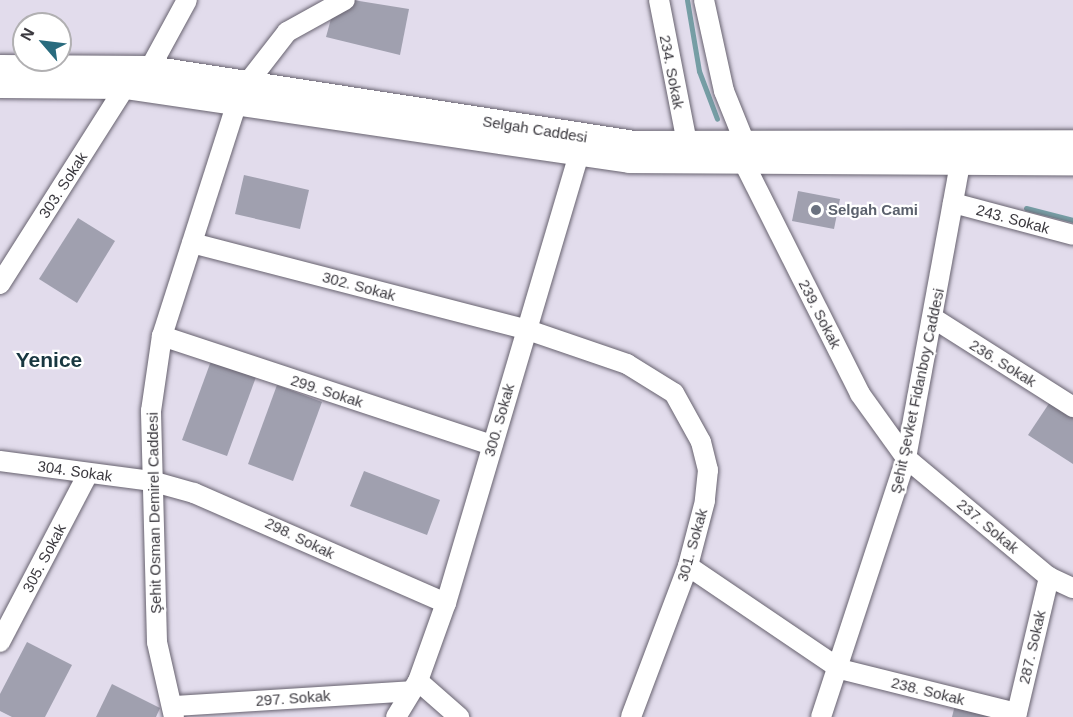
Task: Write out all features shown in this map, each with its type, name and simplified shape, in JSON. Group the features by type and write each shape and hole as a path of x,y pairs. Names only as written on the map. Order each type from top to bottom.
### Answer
{"main road":[{"name":"Selgah Caddesi","path":"0,67 150,68 249,81 585,137 687,143 745,153 960,163 1073,163"},
{"name":"Selgah Caddesi","path":"0,86 126,87 237,102 578,158 1073,142"}],"street":[{"path":"150,68 187,0"},
{"path":"249,81 287,32 345,0"},
{"name":"234. Sokak","path":"659,0 687,143"},
{"name":"239. Sokak","path":"704,0 724,91 745,153 860,394 906,458"},
{"name":"303. Sokak","path":"0,284 126,87"},
{"name":"Şehit Osman Demirel Caddesi","path":"174,711 157,642 151,481 151,411 162,336 237,102"},
{"name":"300. Sokak","path":"396,717 415,686 446,603 525,329 578,158"},
{"name":"Şehit Şevket Fidanboy Caddesi","path":"822,717 840,669 906,458 960,163"},
{"name":"243. Sokak","path":"953,203 1073,235"},
{"name":"302. Sokak","path":"192,243 525,329"},
{"name":"236. Sokak","path":"933,318 1073,407"},
{"name":"301. Sokak","path":"525,329 651,375 691,417 708,470 688,566 631,717"},
{"name":"299. Sokak","path":"162,336 492,445"},
{"name":"237. Sokak","path":"906,458 1049,577 1073,588"},
{"name":"304. Sokak","path":"0,461 151,481"},
{"name":"305. Sokak","path":"0,642 88,474"},
{"name":"298. Sokak","path":"151,481 273,524 446,603"},
{"path":"688,566 840,669"},
{"name":"287. Sokak","path":"1016,715 1049,577"},
{"name":"238. Sokak","path":"840,669 1016,715"},
{"path":"415,686 459,717"},
{"name":"297. Sokak","path":"174,711 415,686"}],"building":[{"path":"353,0 409,9 400,55 326,37 332,15"},
{"path":"244,175 309,190 300,229 235,214"},
{"name":"Selgah Cami","path":"798,191 840,199 834,229 792,221"},
{"path":"78,218 115,241 77,303 39,279"},
{"path":"211,361 256,377 227,456 182,440"},
{"path":"277,385 322,402 293,481 248,464"},
{"path":"1050,402 1073,418 1073,464 1028,435"},
{"path":"364,471 440,500 427,535 350,506"},
{"path":"27,642 72,665 45,717 12,717 0,711 0,694"},
{"path":"112,684 160,708 156,717 96,717"},
{"path":"955,705 1000,717 952,717"}],"waterway":[{"path":"687,0 699,71 717,119"},
{"path":"1026,208 1073,220"}],"place":[{"name":"Selgah Cami","path":"816,210"}],"district":[{"name":"Yenice","path":"49,360"}]}
